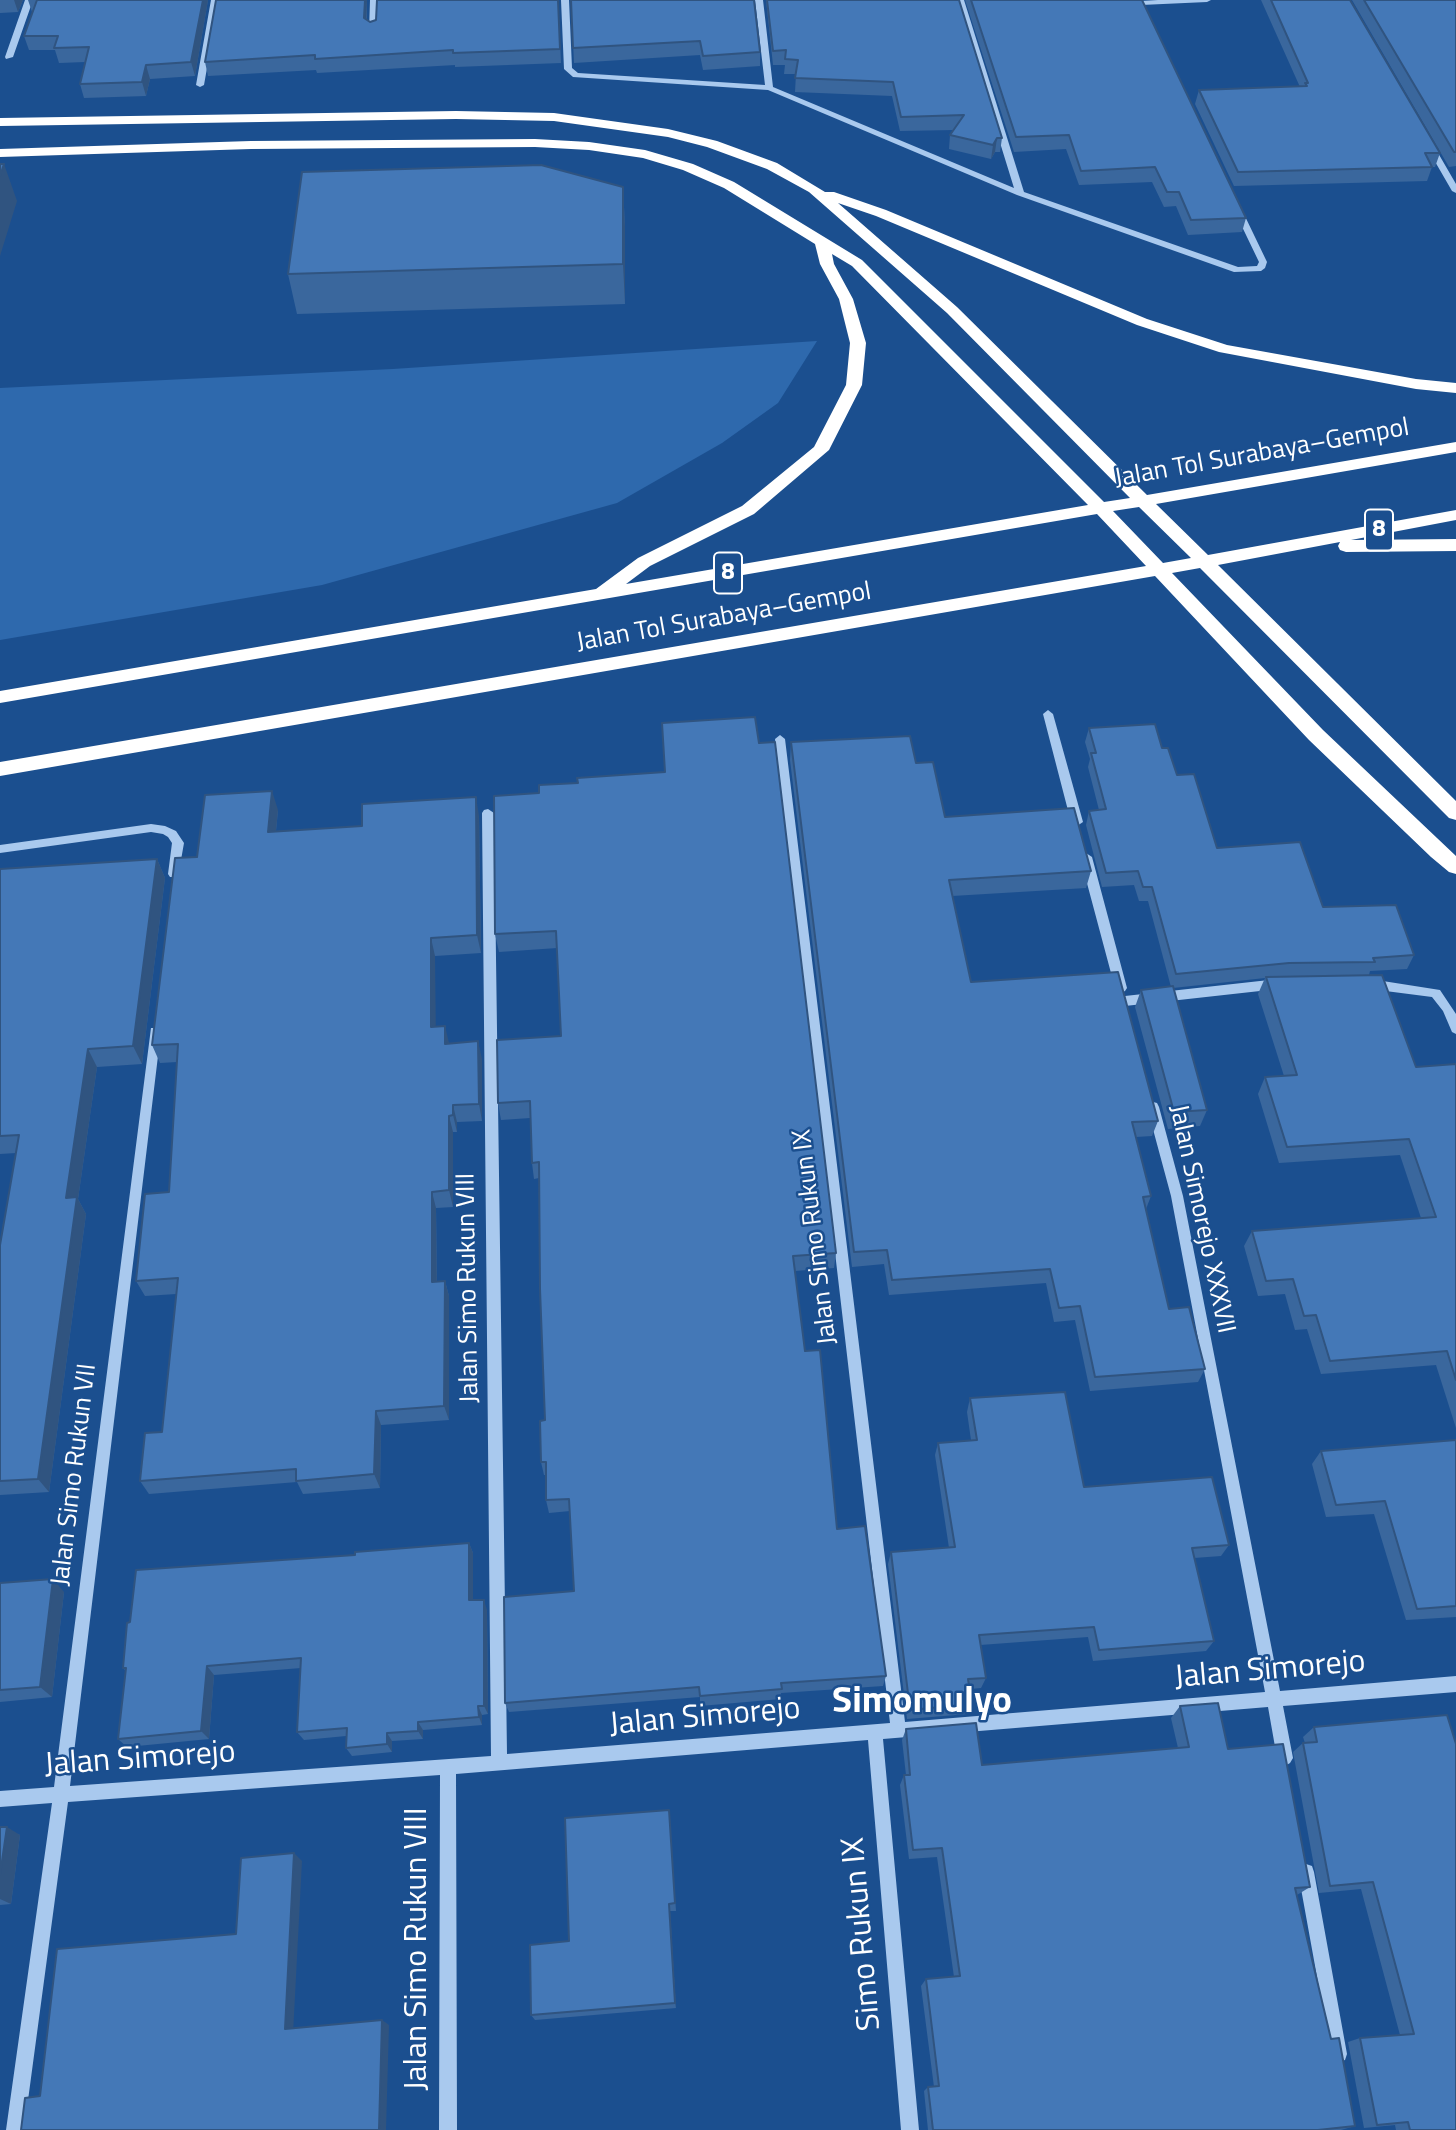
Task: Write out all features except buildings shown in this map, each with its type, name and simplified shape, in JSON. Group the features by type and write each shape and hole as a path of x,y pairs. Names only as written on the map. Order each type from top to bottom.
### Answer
{"highway":[{"path":"0,122 456,115 554,117 668,132 712,144 772,166 814,189 881,213 1142,322 1224,349 1403,382 1456,388"},
{"path":"0,153 278,145 589,145 645,154 688,167 729,185 857,263 1039,443 1316,735 1456,866"},
{"path":"814,189 952,310 1456,813"},
{"path":"599,596 644,562 748,510 821,450 854,385 858,343 846,299 827,264 822,243"},
{"name":"Jalan Tol Surabaya–Gempol","path":"0,696 599,596 1456,447"},
{"name":"Jalan Tol Surabaya–Gempol","path":"0,769 1302,545 1456,515"},
{"path":"1302,545 1456,545"}],"street":[{"path":"9,57 29,0"},
{"path":"200,85 215,0"},
{"path":"373,32 374,0"},
{"path":"565,0 568,69 571,73 581,76 769,88 1020,193 1237,270 1261,268 1263,262 1234,200"},
{"path":"759,0 769,88"},
{"path":"960,0 1020,193"},
{"path":"1147,16 1140,2 1207,0"},
{"path":"1427,141 1455,189"},
{"path":"1048,714 1127,1007 1297,984"},
{"name":"Jalan Simo Rukun IX","path":"780,739 898,1730"},
{"name":"Jalan Simo Rukun VIII","path":"488,813 499,1763"},
{"path":"0,849 151,828 165,830 172,834 178,843 173,884"},
{"path":"1352,983 1436,993 1448,1009 1456,1029"},
{"name":"Jalan Simo Rukun VII","path":"15,2130 61,1793 156,1022"},
{"name":"Jalan Simorejo XXXVII","path":"1149,1092 1177,1196 1289,1779"},
{"name":"Jalan Simorejo","path":"0,1800 61,1793 447,1768 1456,1684"},
{"name":"Simo Rukun IX","path":"875,1732 910,2130"},
{"name":"Jalan Simo Rukun VIII","path":"447,1768 448,2130"},
{"path":"1303,1860 1343,2076"}],"shaded area":[{"path":"817,341 778,403 722,443 617,503 322,585 0,640 0,388 393,369"}],"district":[{"name":"Simomulyo","path":"922,1703"}]}
